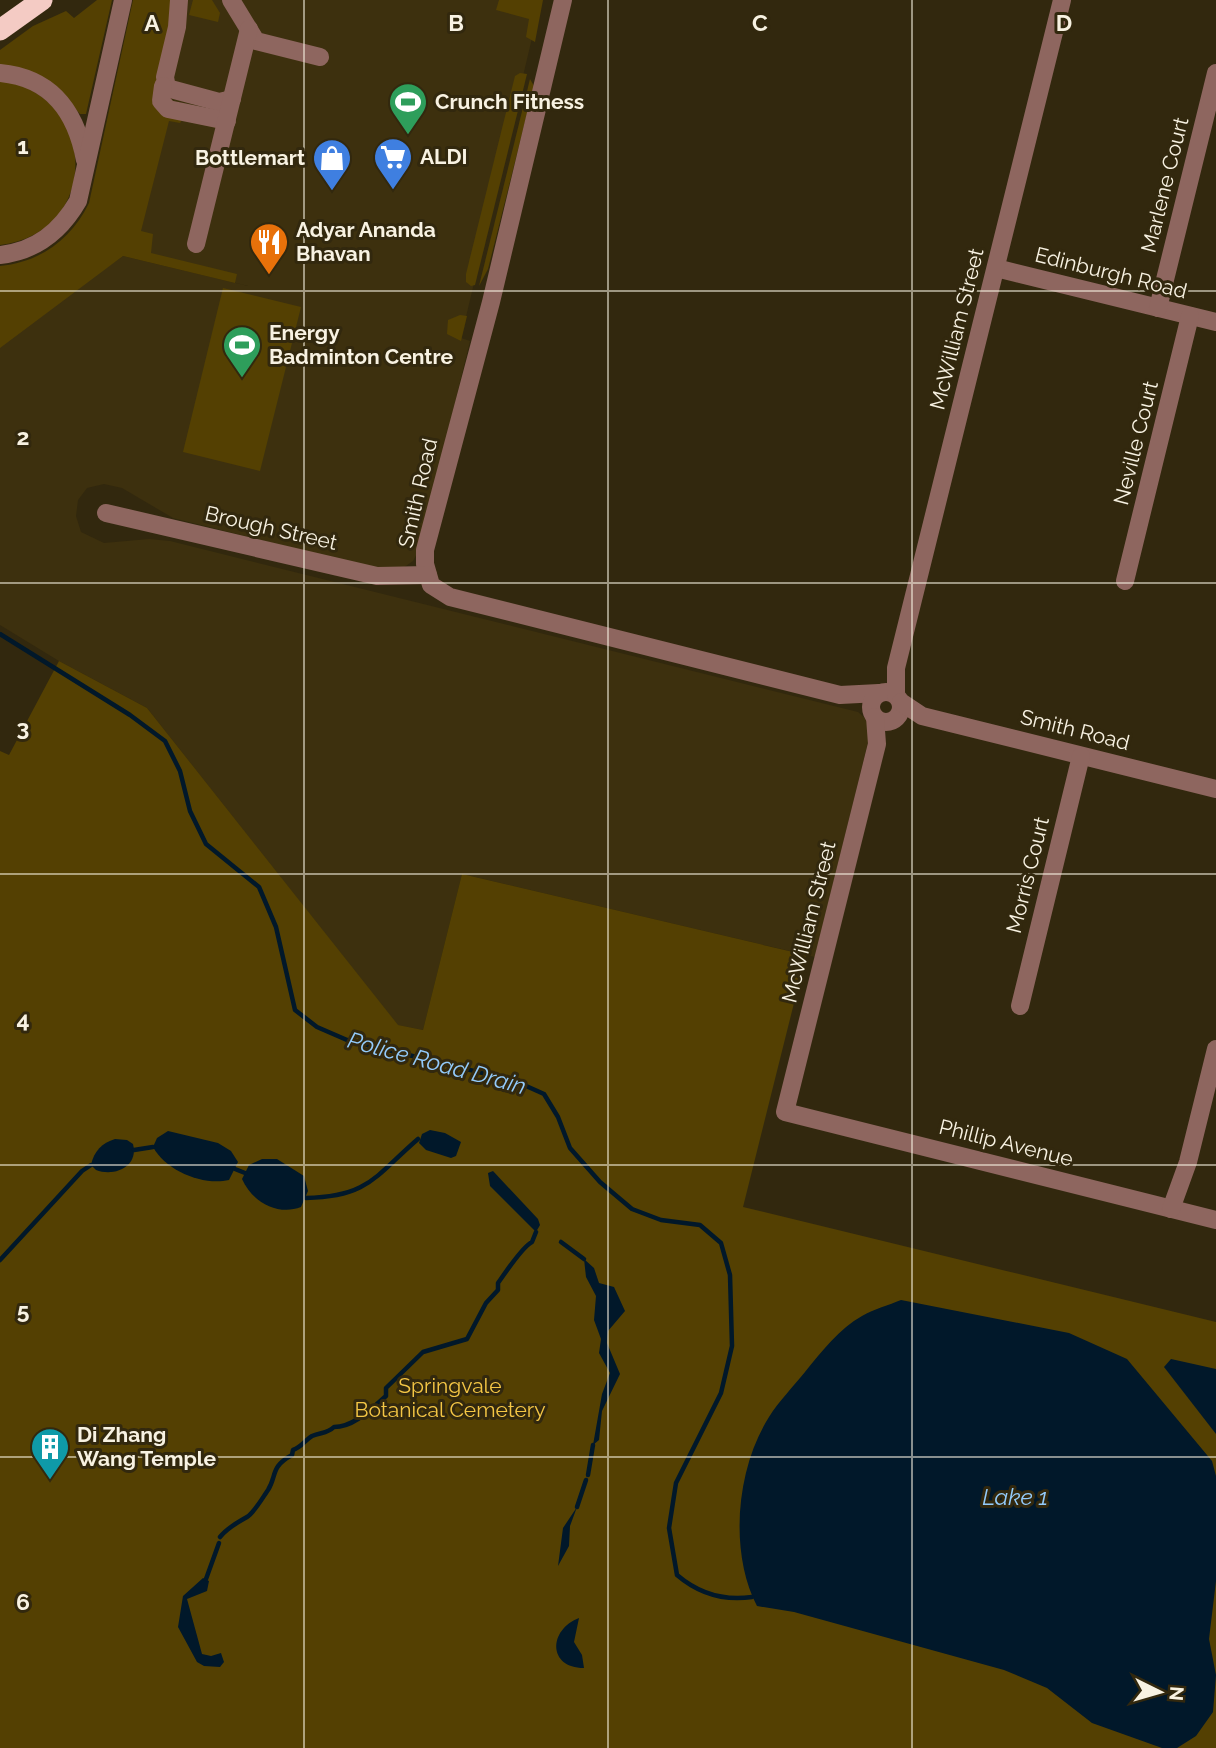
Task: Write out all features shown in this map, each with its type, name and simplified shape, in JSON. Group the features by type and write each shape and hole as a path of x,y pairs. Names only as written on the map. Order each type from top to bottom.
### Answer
{"highway":[{"path":"0,30 42,0"}],"street":[{"path":"0,255 26,250 57,231 78,201 86,178 123,0"},
{"path":"179,0 177,27 165,85 171,90 219,102 229,111"},
{"path":"231,0 256,41 320,57"},
{"name":"Smith Road","path":"563,0 503,253 425,550 431,584 450,597 1216,789"},
{"name":"McWilliam Street","path":"785,1112 1062,0"},
{"path":"196,244 249,29"},
{"path":"0,73 37,84 66,108 80,137 86,178"},
{"name":"Marlene Court","path":"1158,308 1216,73"},
{"name":"Edinburgh Road","path":"996,268 1216,323"},
{"name":"Neville Court","path":"1125,581 1190,316"},
{"name":"Brough Street","path":"106,513 377,576 428,575"},
{"name":"Morris Court","path":"1020,1006 1081,756"},
{"path":"1177,1210 1216,1049"},
{"name":"Phillip Avenue","path":"785,1112 1216,1220"}],"shaded area":[{"path":"172,0 541,0 461,338 470,341 419,550 413,561 403,568 385,571 173,518 122,488 104,484 87,488 78,500 76,516 81,532 104,543 149,539 170,541 858,712 867,720 869,738 815,957 462,874 423,1030 397,1025 147,708 59,661 0,625 0,343 123,256 248,286 167,265 146,254 139,223"}],"green space":[{"path":"97,0 112,0 86,114 80,114 64,96 0,66 0,50 33,26 66,11 74,18"},
{"path":"133,0 175,0 158,100 217,128 182,120 180,123 169,121 141,231 153,234 151,253 237,274 235,283 123,256 0,348 0,266 28,260 53,247 73,228 89,203"},
{"path":"193,0 212,0 220,13 218,22 189,15"},
{"path":"499,0 543,0 535,42 526,37 529,19 496,10"},
{"path":"520,73 527,74 475,285 471,286 466,282 466,274 515,76"},
{"path":"530,79 534,86 488,269 479,286"},
{"path":"0,80 33,91 56,110 70,136 75,164 71,191 57,216 33,235 0,245"},
{"name":"Energy Badminton Centre","path":"223,288 301,307 260,471 183,452"},
{"path":"460,315 467,316 461,341 447,334 448,320"},
{"name":"Springvale Botanical Cemetery","path":"59,661 147,708 398,1025 423,1030 462,874 806,955 743,1207 1216,1322 1216,1748 0,1748 0,751 9,755"}],"water":[{"path":"430,1130 445,1133 461,1142 456,1156 451,1158 426,1150 419,1143 422,1134"},
{"path":"168,1131 218,1143 231,1151 238,1162 229,1180 197,1179 167,1163 153,1147 157,1138"},
{"path":"115,1139 127,1140 133,1144 134,1152 129,1164 117,1171 96,1170 91,1165 96,1152 102,1145"},
{"path":"262,1159 277,1159 304,1176 308,1191 301,1207 283,1210 275,1208 259,1200 246,1187 242,1179 249,1165"},
{"path":"493,1171 538,1219 540,1225 536,1232 490,1186 488,1173"},
{"path":"584,1259 594,1268 599,1283 614,1287 625,1311 608,1331 607,1343 620,1374 602,1411 599,1440 593,1445 602,1394 610,1373 599,1353 601,1339 594,1320 596,1296 586,1277"},
{"name":"Lake 1","path":"901,1300 1069,1333 1127,1359 1212,1461 1216,1476 1216,1581 1209,1639 1216,1675 1213,1712 1196,1736 1177,1748 1162,1748 1092,1723 1047,1688 1004,1670 794,1612 757,1606 742,1561 740,1511 743,1485 758,1438 777,1405 839,1334 862,1316"},
{"path":"1171,1359 1216,1369 1216,1434 1164,1367"},
{"path":"577,1507 570,1526 569,1546 558,1566 563,1528"},
{"path":"203,1578 209,1581 207,1591 187,1599 202,1654 211,1656 221,1653 224,1662 220,1667 204,1666 197,1662 178,1627 183,1596"},
{"path":"579,1618 574,1642 582,1655 584,1668 564,1662 556,1648 562,1631"}],"waterway":[{"name":"Police Road Drain","path":"0,634 130,715 165,741 180,771 190,811 206,844 259,887 276,927 295,1010 317,1027 347,1040 515,1081 544,1094 558,1117 570,1148 600,1182 632,1209 661,1220 700,1225 721,1243 730,1275 732,1346 721,1393 676,1483 669,1528 677,1575 694,1587 722,1597 752,1597"},
{"path":"306,1198 344,1193 370,1182 418,1139"},
{"path":"134,1150 153,1147"},
{"path":"0,1260 82,1171 91,1165"},
{"path":"235,1169 245,1173"},
{"path":"220,1537 253,1512 271,1485 277,1468 292,1455 293,1450 312,1436 348,1424 362,1416 386,1396 386,1388 423,1352 467,1339 486,1303 498,1290 498,1283 519,1254 532,1242 536,1232"},
{"path":"561,1242 584,1259"},
{"path":"588,1475 593,1445"},
{"path":"577,1507 586,1480"},
{"path":"206,1579 219,1543"}],"place":[{"name":"Crunch Fitness","path":"408,136"},
{"name":"ALDI","path":"393,191"},
{"name":"Bottlemart","path":"332,192"},
{"name":"Adyar Ananda Bhavan","path":"269,276"},
{"name":"Energy Badminton Centre","path":"242,379"},
{"name":"Di Zhang Wang Temple","path":"50,1481"}]}
